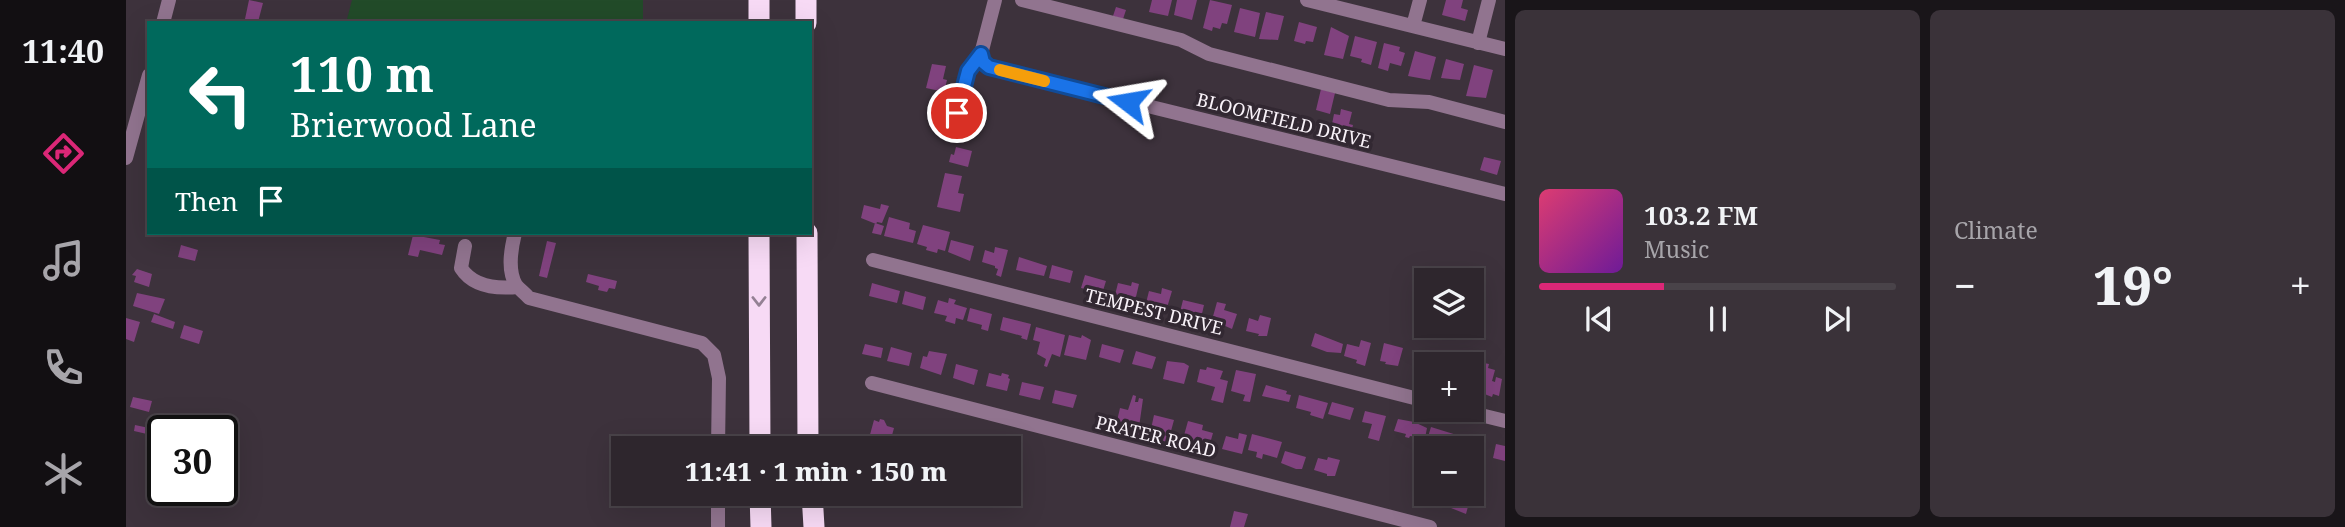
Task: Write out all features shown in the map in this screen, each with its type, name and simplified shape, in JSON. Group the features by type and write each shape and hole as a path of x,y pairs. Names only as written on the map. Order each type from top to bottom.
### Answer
{"highway":[{"path":"759,0 759,21"},
{"path":"806,0 806,21"},
{"path":"759,235 760,436"},
{"path":"807,235 809,436"},
{"path":"760,506 761,527"},
{"path":"808,527 809,506"},
{"path":"811,506 814,527"}],"street":[{"path":"164,21 169,0"},
{"path":"952,135 968,71 981,54 995,0"},
{"path":"1023,0 1181,40 1209,54 1376,97 1429,102 1505,122"},
{"path":"1307,0 1347,5 1413,26 1505,49"},
{"path":"1413,26 1420,0"},
{"path":"1478,43 1489,0"},
{"name":"BLOOMFIELD DRIVE","path":"981,54 983,62 989,67 1505,194"},
{"path":"126,158 147,82"},
{"path":"514,235 511,270 517,287 529,298 702,343 714,355 719,378 718,436"},
{"path":"465,246 461,268 467,278 492,287 517,287"},
{"name":"TEMPEST DRIVE","path":"873,260 1414,398"},
{"name":"PRATER ROAD","path":"872,383 1430,527"},
{"path":"1484,416 1505,421"},
{"path":"718,506 718,527"}],"green space":[{"path":"352,0 643,0 643,21 347,21"}],"building":[{"path":"249,0 263,3 258,21 245,19"},
{"path":"1152,0 1172,0 1168,16 1149,12"},
{"path":"1177,0 1197,0 1192,20 1174,15"},
{"path":"1210,0 1232,5 1227,24 1222,23 1220,29 1213,27 1212,31 1203,28"},
{"path":"1446,0 1463,0 1461,8 1468,10 1465,21 1442,15"},
{"path":"1116,7 1126,10 1123,19 1113,16"},
{"path":"1240,8 1260,13 1255,37 1234,32"},
{"path":"1266,12 1284,16 1278,40 1259,39"},
{"path":"1299,22 1317,27 1313,42 1306,41 1305,44 1294,41"},
{"path":"1331,27 1349,36 1343,59 1324,55"},
{"path":"1355,36 1377,42 1371,65 1350,56"},
{"path":"1384,43 1400,47 1399,51 1405,53 1401,66 1390,63 1388,71 1378,68"},
{"path":"1415,51 1436,57 1430,80 1408,76"},
{"path":"1446,59 1464,64 1460,80 1441,78"},
{"path":"932,64 946,66 943,79 947,80 945,88 941,87 940,91 926,88"},
{"path":"1474,65 1493,70 1486,98 1466,96"},
{"path":"1321,89 1335,93 1330,114 1316,110"},
{"path":"1341,109 1352,112 1349,124 1353,125 1351,133 1348,132 1347,135 1340,133 1341,131 1336,129 1337,125 1332,124 1334,114 1340,115"},
{"path":"956,147 972,151 968,167 949,162"},
{"path":"1484,157 1501,161 1497,175 1480,170"},
{"path":"945,173 962,176 958,193 964,194 960,212 937,207"},
{"path":"881,204 889,206 882,223 876,224 861,218 864,205 880,209"},
{"path":"889,217 910,223 909,229 916,231 913,243 884,236"},
{"path":"875,223 884,226 881,235 872,233"},
{"path":"923,225 950,232 945,251 938,249 937,253 917,244"},
{"path":"413,235 440,240 439,244 445,245 442,255 420,250 418,257 408,255"},
{"path":"951,240 974,246 970,261 948,252"},
{"path":"547,241 556,243 547,278 539,276"},
{"path":"181,245 198,250 195,261 178,257"},
{"path":"995,247 1008,250 1001,277 996,275 998,269 995,266 982,262 985,250 994,253"},
{"path":"1019,257 1047,266 1044,276 1016,270"},
{"path":"1052,265 1073,271 1070,283 1049,278"},
{"path":"137,269 152,274 149,287 134,282 136,276 132,275"},
{"path":"588,274 617,281 615,289 609,288 607,292 598,290 599,286 586,282"},
{"path":"1085,275 1106,281 1102,294 1081,288"},
{"path":"1132,282 1139,284 1135,301 1115,295 1118,283 1131,286"},
{"path":"872,283 900,291 897,303 869,296"},
{"path":"1162,288 1172,291 1166,311 1146,303 1149,291 1161,294"},
{"path":"905,291 926,297 923,310 902,304"},
{"path":"137,293 165,299 159,314 133,306"},
{"path":"949,298 956,300 954,304 967,308 963,320 956,318 955,324 945,321 947,316 934,313 938,300 948,303"},
{"path":"1183,300 1204,305 1201,318 1180,312"},
{"path":"1217,302 1226,304 1224,310 1237,314 1232,329 1212,320"},
{"path":"970,308 992,314 988,331 981,329 982,325 967,321"},
{"path":"154,314 175,322 173,329 151,322"},
{"path":"1260,315 1271,318 1267,336 1246,331 1249,318 1258,321"},
{"path":"1003,317 1031,324 1027,340 1000,330"},
{"path":"126,318 140,322 134,342 126,339"},
{"path":"184,325 203,331 199,344 180,338"},
{"path":"1036,327 1065,335 1060,357 1052,354 1047,367 1044,366 1046,359 1037,354 1040,342 1033,340"},
{"path":"1315,333 1343,344 1341,353 1327,352 1311,346"},
{"path":"1069,335 1081,338 1082,335 1091,340 1086,360 1064,355"},
{"path":"1361,340 1371,343 1365,366 1344,356 1347,344 1359,347"},
{"path":"1384,343 1403,348 1398,366 1380,361"},
{"path":"865,344 883,348 881,358 862,354"},
{"path":"1102,344 1124,350 1120,363 1099,357"},
{"path":"891,347 912,353 909,366 887,361"},
{"path":"929,351 947,354 941,375 920,368 923,356 927,357"},
{"path":"1136,351 1156,357 1152,369 1132,364"},
{"path":"1167,361 1189,366 1184,384 1163,379"},
{"path":"1484,363 1495,370 1492,381 1495,382 1496,377 1502,379 1499,396 1493,394 1492,397 1484,394"},
{"path":"956,364 978,370 974,385 953,378"},
{"path":"1207,367 1223,371 1220,379 1228,381 1223,403 1211,400 1215,387 1197,382 1200,369 1206,370"},
{"path":"1236,370 1256,374 1250,402 1243,401 1245,395 1231,391"},
{"path":"989,373 1009,375 1007,391 986,386"},
{"path":"1022,382 1044,387 1040,400 1019,395"},
{"path":"1266,385 1287,391 1286,394 1291,395 1289,402 1262,396"},
{"path":"1055,390 1077,395 1073,408 1052,403"},
{"path":"1133,395 1136,396 1135,402 1138,402 1139,398 1143,399 1139,427 1146,429 1144,438 1130,434 1133,425 1117,421 1120,408 1128,410"},
{"path":"1299,395 1328,403 1323,419 1296,408"},
{"path":"133,397 152,401 149,412 130,407"},
{"path":"1332,402 1354,408 1350,420 1328,414"},
{"path":"1365,411 1386,416 1379,441 1368,438 1372,424 1362,422"},
{"path":"1154,415 1174,420 1168,442 1163,441 1165,432 1151,429"},
{"path":"880,419 884,420 887,426 894,428 892,436 870,436 874,420 879,422"},
{"path":"1398,419 1427,428 1425,436 1409,438 1405,437 1406,434 1394,431"},
{"path":"1188,421 1203,425 1202,430 1213,433 1207,454 1196,451 1198,444 1195,442 1183,439"},
{"path":"135,425 147,428 147,434 134,431"},
{"path":"1431,427 1460,436 1428,436"},
{"path":"1239,433 1247,435 1242,454 1222,449 1226,436 1238,439"},
{"path":"1252,434 1282,442 1277,458 1263,454 1262,459 1256,457 1257,452 1248,450"},
{"path":"1496,444 1505,446 1505,461 1493,458"},
{"path":"1285,451 1306,457 1302,469 1281,463"},
{"path":"1328,457 1340,460 1335,476 1327,476 1314,470 1318,458 1327,460"},
{"path":"1446,506 1468,506 1466,514"},
{"path":"1234,511 1248,514 1244,527 1230,527"}],"slow traffic":[{"path":"1000,70 1044,81"}],"route":[{"path":"957,113 968,71 981,54 983,62 989,67 1128,102"}]}
